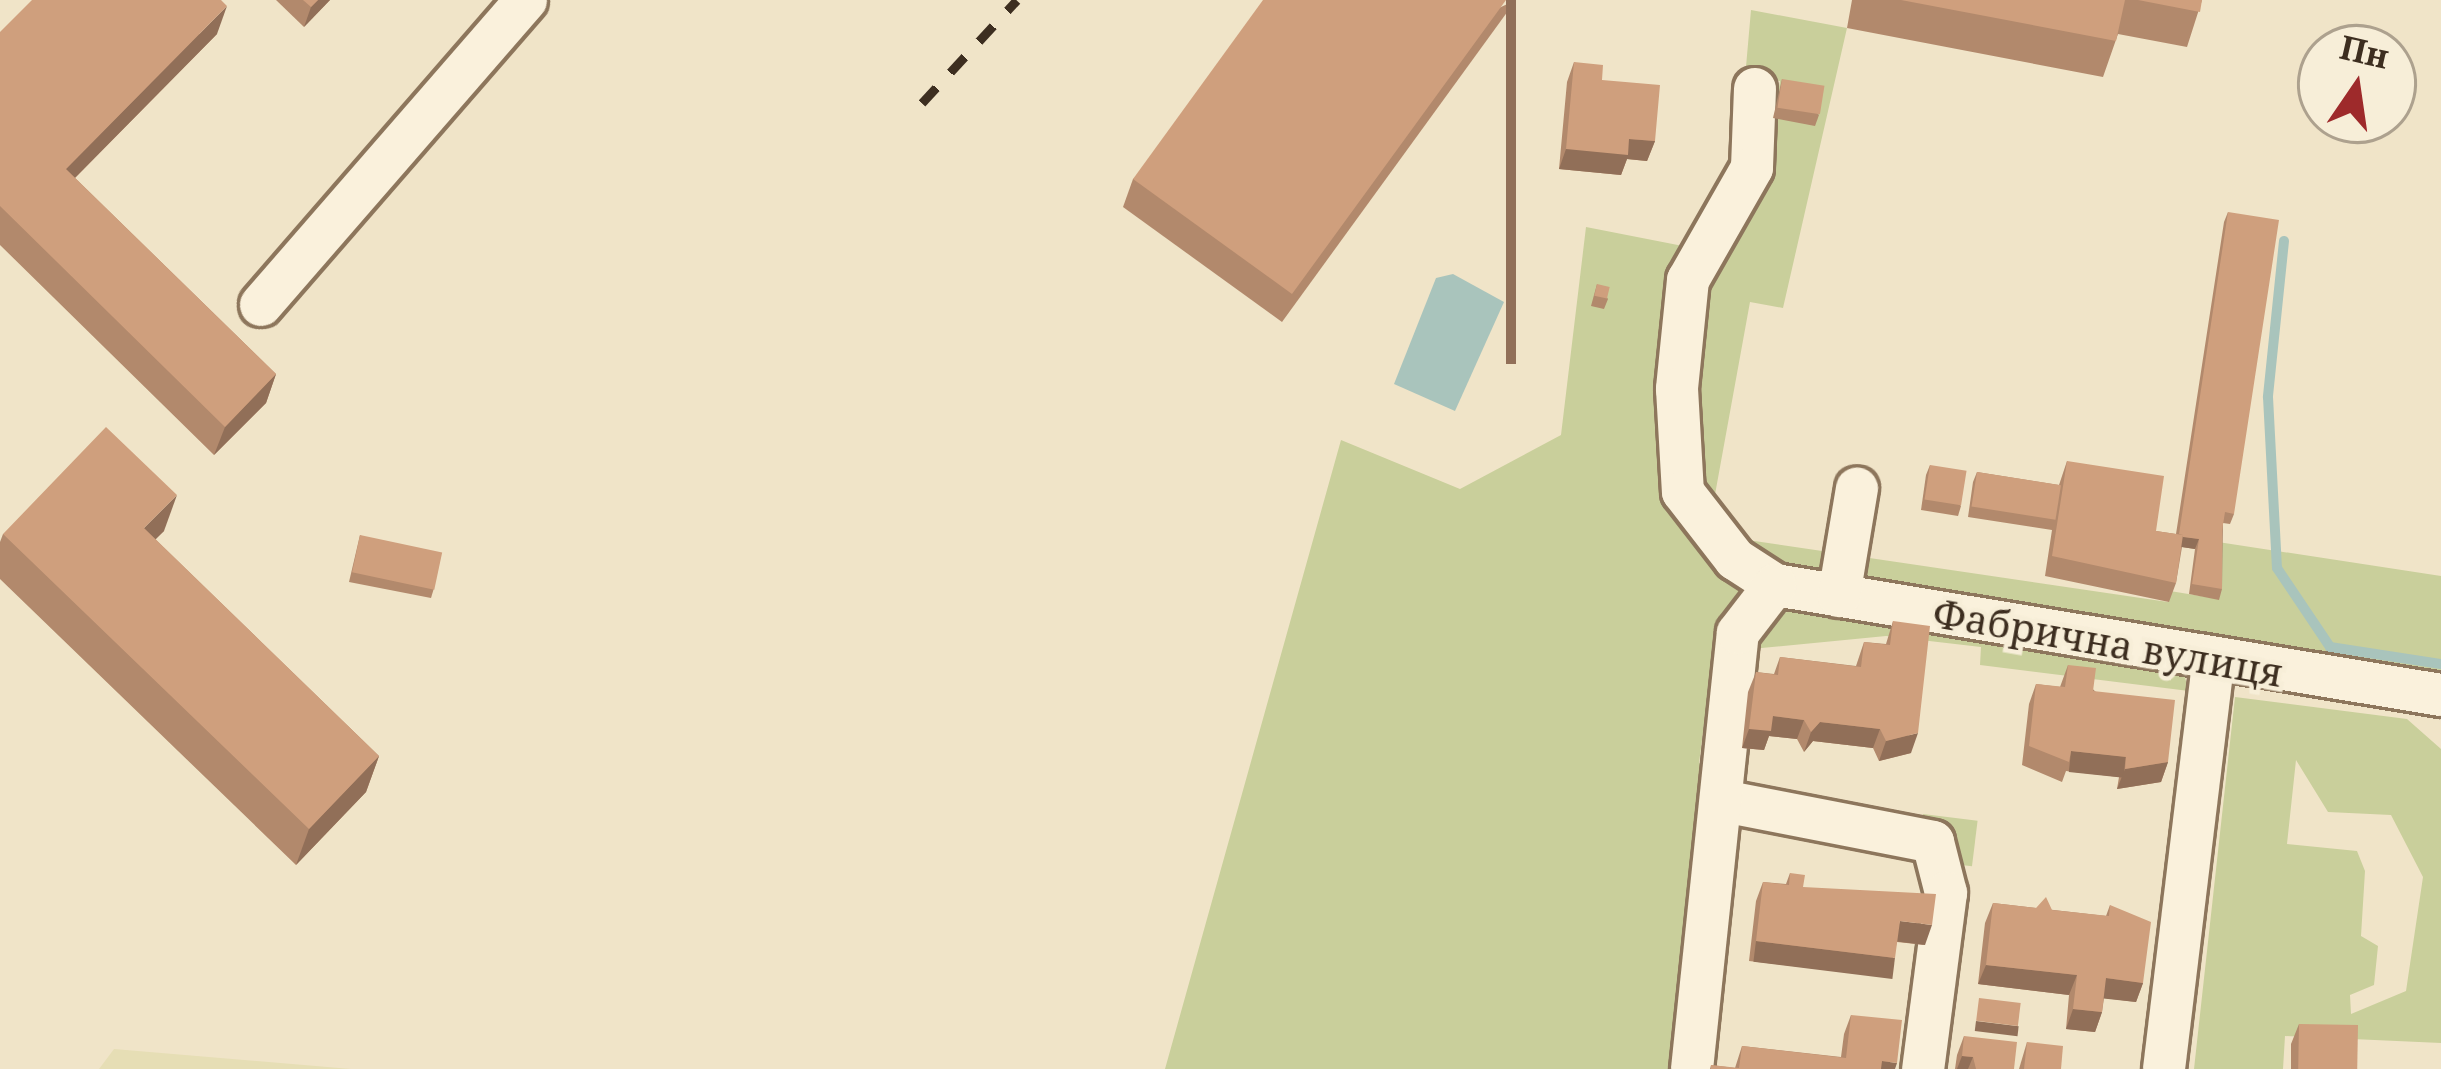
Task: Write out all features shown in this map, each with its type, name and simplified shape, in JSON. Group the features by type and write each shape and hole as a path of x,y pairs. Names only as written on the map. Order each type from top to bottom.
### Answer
{"street":[{"path":"261,305 526,0"},
{"path":"1692,1069 1738,633 1775,585 1696,518 1676,439 1688,280 1752,168 1755,88"},
{"path":"1840,596 1857,488"},
{"name":"Фабрична вулиця","path":"1775,585 2213,662 2441,695"},
{"path":"2164,1069 2213,662"},
{"path":"1723,801 1933,842 1946,893 1923,1069"}],"shaded area":[{"path":"114,1049 351,1069 99,1069"}],"green space":[{"path":"1751,10 1847,28 1783,308 1750,302 1714,500 1741,539 2168,602 2170,591 2219,599 2218,542 2441,576 2441,674 1783,569 1717,525 1688,466 1688,392 1701,277 1765,173 1780,81 1745,78"},
{"path":"1586,227 1688,247 1664,385 1743,584 1713,655 1699,763 1713,766 1675,1069 1165,1069 1341,440 1460,489 1561,435"},
{"path":"1811,608 2183,671 2189,691 1980,665 1981,647 1886,636 1751,649 1766,616"},
{"path":"2235,697 2407,719 2441,749 2441,1043 2285,1036 2283,1069 2194,1069","holes":["2296,760 2328,812 2391,815 2423,877 2406,991 2351,1014 2350,995 2374,985 2378,946 2361,936 2365,871 2357,851 2287,844"]},
{"path":"1923,814 1978,821 1972,866 1917,860"}],"water":[{"path":"1453,274 1504,302 1455,411 1394,384 1436,278"}],"building":[{"path":"32,0 221,0 227,6 66,169 276,374 225,427 0,206 0,32"},
{"path":"1263,0 1506,0 1292,294 1133,179"},
{"path":"1901,0 2125,0 2116,41"},
{"path":"2138,0 2202,0 2200,12"},
{"path":"1574,62 1603,65 1602,80 1660,85 1655,141 1629,139 1628,155 1566,149"},
{"path":"1782,79 1824,86 1820,114 1777,108"},
{"path":"2228,212 2279,220 2234,514 2225,512 2222,531 2222,589 2192,584 2199,539 2179,534"},
{"path":"1597,284 1610,287 1607,299 1594,296"},
{"path":"106,427 177,495 144,528 379,756 309,829 3,534"},
{"path":"2067,461 2164,476 2156,531 2183,535 2176,583 2052,556"},
{"path":"1930,465 1967,471 1961,505 1925,500"},
{"path":"1977,472 2061,485 2055,520 1972,507"},
{"path":"360,535 442,552 434,590 352,572"},
{"path":"1893,621 1930,626 1918,733 1886,741 1880,729 1820,722 1811,732 1804,720 1773,716 1771,731 1749,729 1756,672 1778,675 1780,657 1861,667 1864,642 1890,645"},
{"path":"2068,665 2096,668 2093,691 2175,700 2168,762 2125,769 2126,757 2071,751 2069,762 2029,746 2036,684 2065,687"},
{"path":"1790,873 1805,875 1803,887 1936,894 1932,925 1900,921 1895,958 1756,941 1763,882 1789,885"},
{"path":"2046,897 2052,910 2109,916 2110,905 2151,922 2143,983 2106,978 2102,1012 2073,1009 2077,975 1986,965 1993,903 2036,908"},
{"path":"1979,998 2021,1003 2018,1026 1976,1021"},
{"path":"1851,1015 1902,1020 1897,1063 1882,1061 1881,1069 1711,1069 1711,1065 1739,1068 1742,1046 1846,1058"},
{"path":"2299,1024 2358,1025 2357,1069 2298,1069"},
{"path":"1964,1036 2017,1042 2014,1069 1976,1069 1973,1057 1962,1056"},
{"path":"2027,1042 2063,1046 2061,1069 2024,1069"}],"waterway":[{"path":"2284,241 2268,397 2277,568 2330,647 2441,664"}],"railway":[{"path":"922,103 1017,0"}]}
